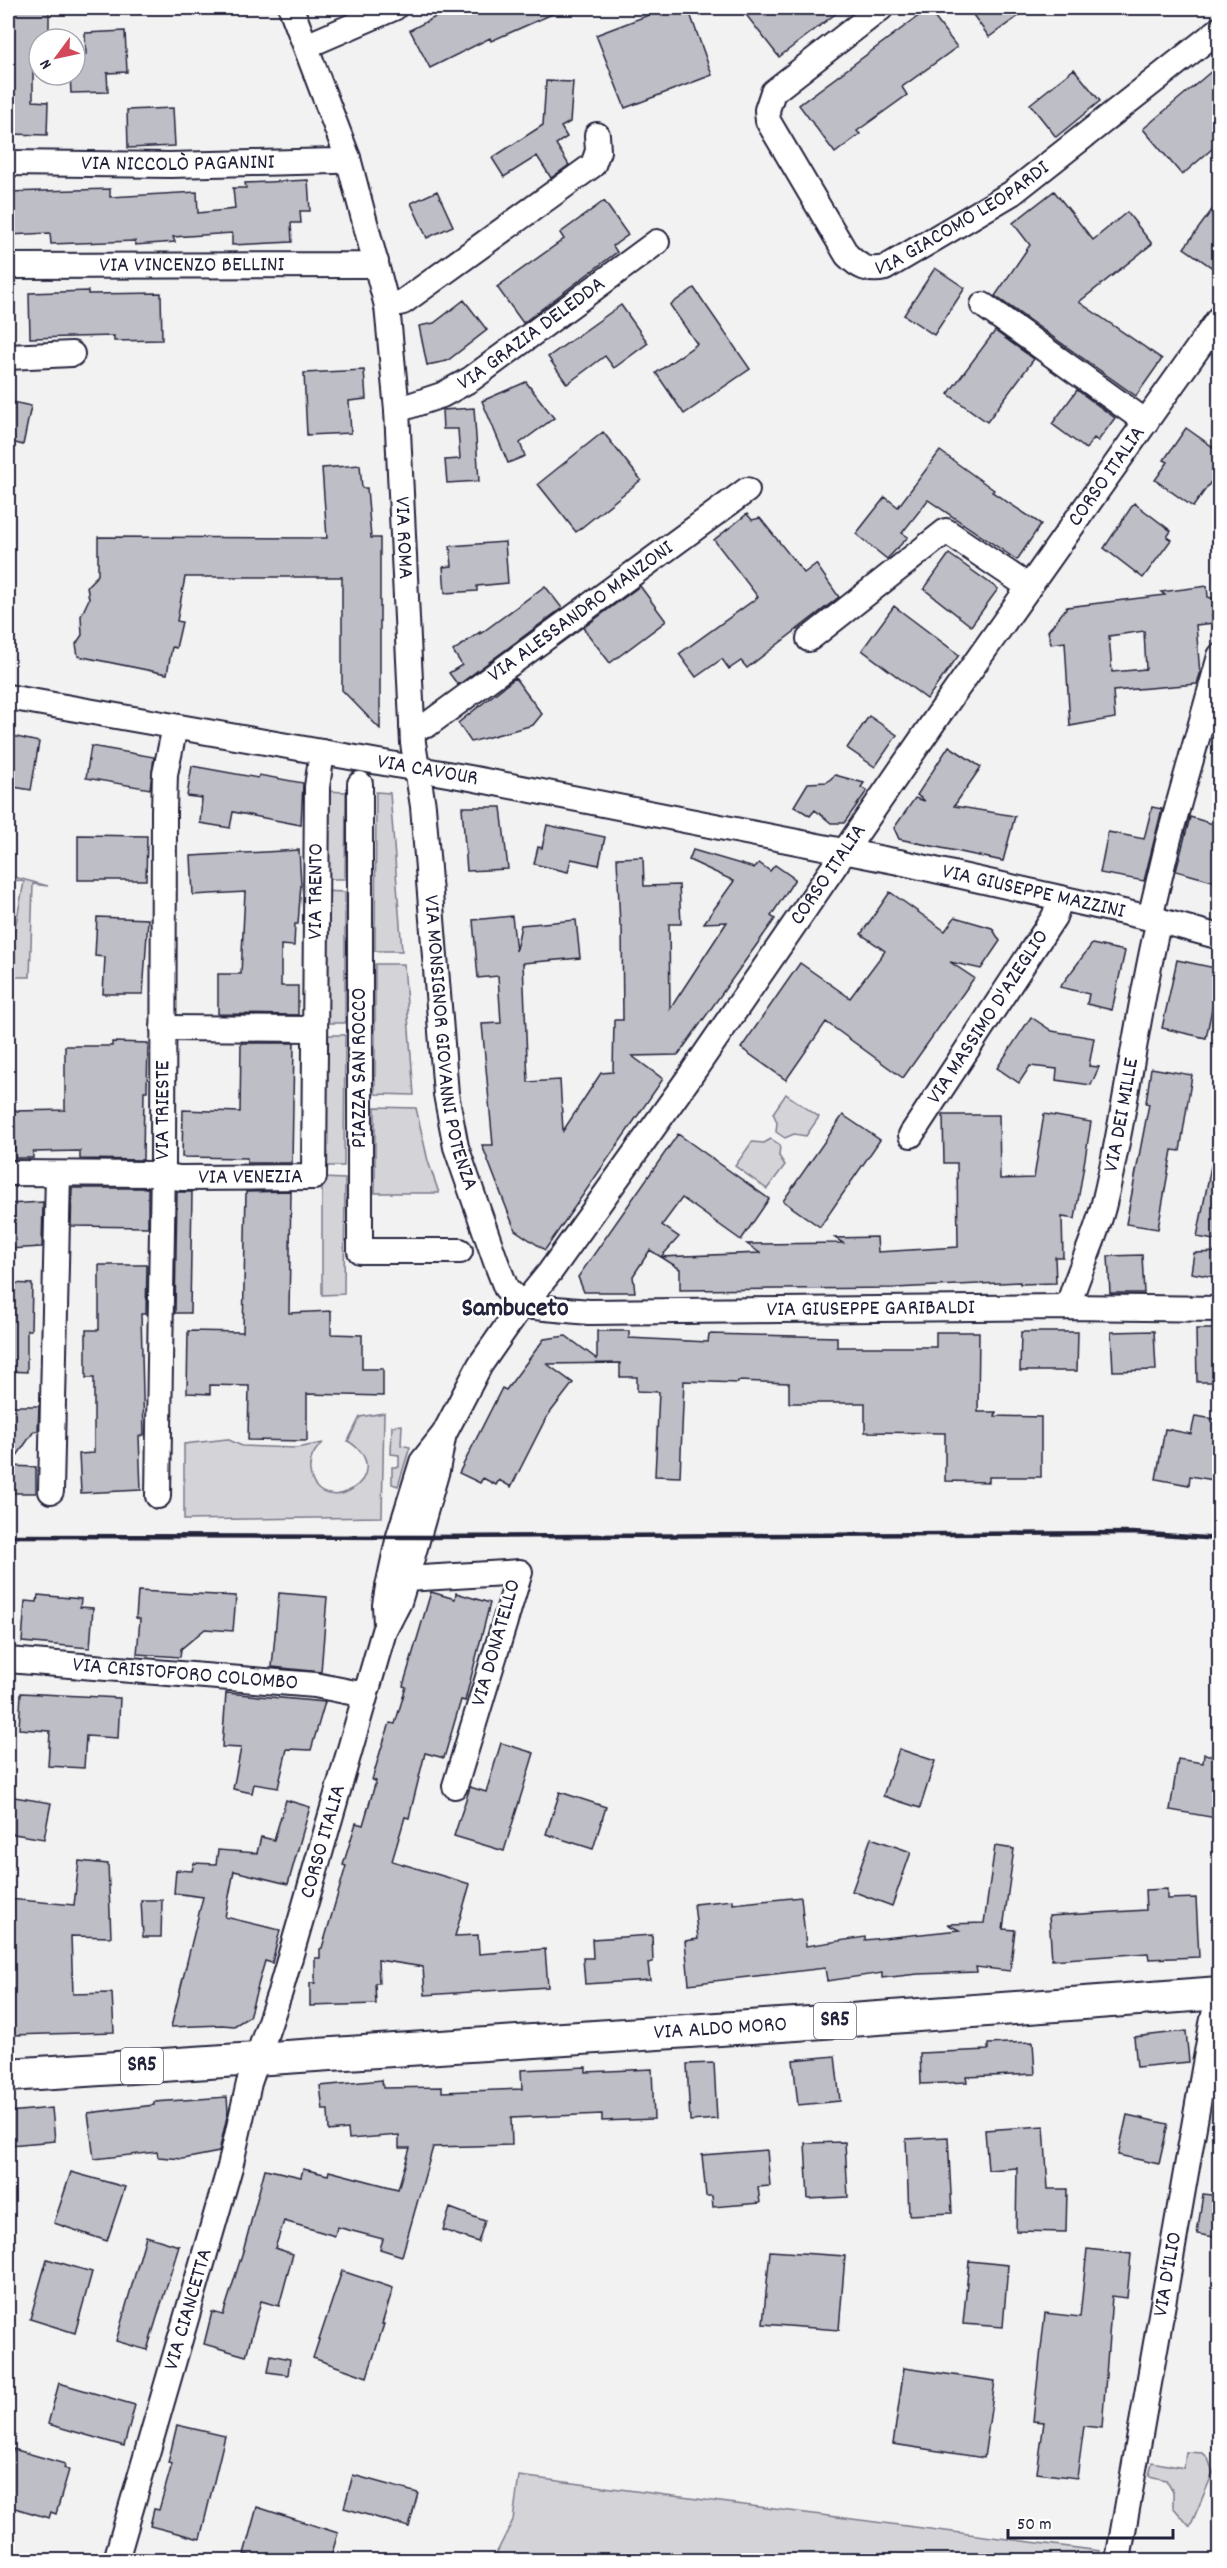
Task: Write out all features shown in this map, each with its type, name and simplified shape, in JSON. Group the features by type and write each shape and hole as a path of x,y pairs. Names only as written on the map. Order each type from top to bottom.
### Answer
{"main road":[{"name":"VIA ALDO MORO","path":"257,2059 796,2024 1219,1993"},
{"name":"SR5","path":"8,2076 257,2059"}],"street":[{"name":"VIA ROMA","path":"291,8 348,158 387,306 396,410 412,726 418,769"},
{"path":"306,46 394,8"},
{"name":"VIA GIACOMO LEOPARDI","path":"880,8 773,92 768,101 768,121 847,255 866,270 885,268 1012,193 1044,171 1220,29"},
{"path":"387,306 403,302 593,165 598,151 597,135"},
{"name":"VIA NICCOLÒ PAGANINI","path":"8,163 170,165 335,161 348,158"},
{"name":"VIA GRAZIA DELEDDA","path":"396,410 442,395 471,379 657,242"},
{"name":"VIA VINCENZO BELLINI","path":"8,266 352,265 376,262"},
{"path":"983,305 1146,422"},
{"name":"CORSO ITALIA","path":"386,1624 386,1596 399,1536 422,1462 444,1434 480,1365 550,1272 688,1079 1029,587 1220,317"},
{"path":"8,357 72,354"},
{"name":"VIA ALESSANDRO MANZONI","path":"412,726 427,725 747,490"},
{"path":"809,639 946,531 1029,587"},
{"name":"VIA DEI MILLE","path":"1068,1307 1105,1200 1169,838 1220,657"},
{"name":"VIA CAVOUR","path":"8,698 418,769 846,852"},
{"name":"VIA TRIESTE","path":"158,1496 163,1176 165,774 175,727"},
{"name":"VIA TRENTO","path":"314,1177 316,787 322,752"},
{"name":"VIA MONSIGNOR GIOVANNI POTENZA","path":"418,769 442,1065 451,1123 465,1176 502,1279 506,1288 523,1306"},
{"name":"PIAZZA SAN ROCCO","path":"360,784 360,1251 460,1251"},
{"name":"VIA GIUSEPPE MAZZINI","path":"846,852 1155,919 1220,936"},
{"name":"VIA MASSIMO D'AZEGLIO","path":"911,1134 1054,917 1061,898"},
{"path":"163,1028 314,1029"},
{"name":"VIA VENEZIA","path":"8,1173 180,1178 314,1177"},
{"path":"51,1491 58,1173"},
{"name":"VIA GIUSEPPE GARIBALDI","path":"523,1306 589,1312 1068,1307 1220,1309"},
{"name":"CORSO ITALIA","path":"257,2059 284,1980 386,1624 399,1602 406,1579 437,1470 444,1434"},
{"name":"VIA DONATELLO","path":"406,1579 520,1572 455,1786"},
{"name":"VIA CRISTOFORO COLOMBO","path":"8,1660 315,1685 365,1695"},
{"name":"VIA D'ILIO","path":"1118,2560 1219,1993"},
{"name":"VIA CIANCETTA","path":"116,2560 230,2168 249,2083 257,2059"}],"shaded area":[{"path":"324,791 346,792 345,879 323,879"},
{"path":"376,792 390,793 402,951 375,951"},
{"path":"10,876 48,886 33,884 30,977 8,977 8,964 24,882 8,878"},
{"path":"322,891 345,892 345,1023 323,1023"},
{"path":"375,964 404,964 414,1095 375,1094"},
{"path":"323,1035 345,1035 344,1166 322,1166"},
{"path":"786,1094 819,1117 806,1136 794,1134 785,1138 776,1132 777,1122 773,1113"},
{"path":"375,1107 416,1108 428,1161 439,1193 375,1193"},
{"path":"771,1139 780,1145 779,1156 785,1165 767,1189 735,1166 752,1142 764,1143"},
{"path":"322,1178 345,1179 344,1294 322,1295"},
{"path":"384,1413 382,1517 184,1520 184,1444 227,1439 242,1446 296,1448 323,1443 313,1455 310,1471 316,1486 327,1494 340,1494 352,1489 362,1480 366,1468 362,1455 348,1441 360,1417"},
{"path":"402,1425 401,1445 410,1447 398,1486 392,1484 392,1467 399,1467 399,1455 391,1454 392,1426"},
{"path":"1186,2452 1203,2453 1208,2458 1213,2473 1190,2527 1173,2507 1173,2492 1166,2480 1149,2476 1152,2462 1184,2468"},
{"path":"519,2476 1100,2551 1097,2560 493,2560 513,2520"}],"building":[{"path":"8,8 49,8 49,27 27,27 27,87 33,87 33,101 48,102 47,135 8,134 11,68 8,69"},
{"path":"453,8 566,8 491,41 490,38 430,68 410,30"},
{"path":"667,8 688,8 712,75 625,108 596,35"},
{"path":"758,8 843,8 779,57 747,16"},
{"path":"968,8 1030,8 989,37"},
{"path":"928,9 957,47 902,87 907,95 857,131 860,134 835,153 799,105"},
{"path":"125,31 127,72 107,73 108,92 71,93 71,87 87,87 87,33"},
{"path":"1220,64 1220,142 1182,175 1143,129"},
{"path":"1074,69 1100,101 1056,137 1030,104"},
{"path":"546,81 573,82 570,122 561,127 567,137 556,144 569,165 551,178 537,156 504,177 492,158 543,125"},
{"path":"173,108 175,146 128,148 127,110"},
{"path":"308,180 310,211 300,211 301,223 291,223 292,242 232,245 232,233 173,237 175,242 135,245 135,241 51,244 50,233 8,235 8,192 110,189 110,197 197,192 198,213 235,209 233,188 246,188 245,183"},
{"path":"437,191 453,226 427,238 411,203"},
{"path":"1054,191 1093,240 1127,212 1152,244 1079,302 1162,359 1136,396 995,296 1030,245 1013,223"},
{"path":"1220,199 1220,273 1184,248"},
{"path":"604,201 628,235 613,246 617,252 523,323 497,287 564,239 560,233"},
{"path":"935,268 965,288 934,335 904,315"},
{"path":"694,288 750,369 684,414 656,373 697,344 670,305"},
{"path":"88,291 88,294 161,293 162,340 114,341 114,336 30,338 29,293"},
{"path":"464,300 487,330 447,361 427,365 419,326 434,323"},
{"path":"621,305 648,343 614,368 605,356 567,384 548,357"},
{"path":"995,331 1034,359 987,422 948,394"},
{"path":"364,370 366,399 349,401 351,433 307,435 304,373"},
{"path":"526,382 554,418 520,443 525,456 508,463 482,401"},
{"path":"1077,390 1115,418 1098,441 1094,438 1086,449 1052,424"},
{"path":"8,401 31,406 23,445 8,441"},
{"path":"474,408 479,481 447,483 445,460 460,459 458,429 443,429 442,410"},
{"path":"1186,428 1220,452 1220,469 1193,507 1155,480 1168,462 1164,460"},
{"path":"603,432 641,480 576,532 538,484"},
{"path":"940,451 994,490 992,492 1041,524 1017,560 928,500 902,533 908,537 887,559 856,534 885,497 898,507"},
{"path":"360,465 362,488 367,488 371,538 380,538 380,729 342,690 342,577 185,577 177,621 182,622 176,648 172,647 167,674 78,656 76,644 82,635 81,616 89,599 87,586 98,575 98,537 327,538 322,468"},
{"path":"1134,503 1171,531 1167,537 1171,540 1143,578 1104,548"},
{"path":"747,514 752,520 760,518 804,573 816,564 839,597 747,668 741,661 729,669 722,659 696,677 679,654 758,597 714,540"},
{"path":"505,542 508,583 477,586 477,591 445,593 443,567 452,566 450,546"},
{"path":"949,554 998,589 971,626 924,589"},
{"path":"545,586 562,608 458,685 449,673 462,665 453,651"},
{"path":"640,586 666,621 610,663 583,628"},
{"path":"1207,586 1208,597 1217,600 1212,615 1214,623 1196,625 1200,674 1197,684 1113,691 1115,718 1070,726 1065,642 1051,644 1048,631 1067,607 1165,595 1161,592","holes":["1144,631 1146,669 1112,672 1109,636"]},
{"path":"894,606 959,655 927,699 862,650"},
{"path":"515,678 542,714 533,725 471,742 458,723"},
{"path":"869,716 897,735 875,767 847,748"},
{"path":"8,735 39,742 31,790 8,786"},
{"path":"91,746 154,757 150,789 86,778"},
{"path":"949,746 981,767 954,806 1015,816 1003,861 899,839 894,828 915,798 925,801 917,795"},
{"path":"192,766 258,778 259,775 303,783 301,825 233,812 230,828 200,823 202,798 187,796"},
{"path":"835,775 864,783 861,787 867,791 844,823 831,823 815,810 810,816 794,806 808,783 827,782"},
{"path":"462,807 501,807 508,869 467,871"},
{"path":"1152,807 1162,809 1144,881 1100,873 1108,832 1144,839"},
{"path":"1190,817 1220,826 1220,883 1176,871"},
{"path":"547,825 605,837 599,865 571,859 568,872 534,864 538,847 542,848"},
{"path":"78,835 147,836 146,880 78,880"},
{"path":"299,850 301,884 294,946 281,945 281,986 298,986 298,1015 218,1014 218,974 241,974 245,892 193,895 191,856"},
{"path":"693,850 754,868 759,863 770,871 775,865 795,879 771,916 775,919 678,1055 632,1056 663,1079 545,1250 515,1230 482,1145 493,1145 482,1024 501,1023 498,976 478,978 473,920 512,916 516,951 521,925 576,920 580,958 523,963 528,1082 560,1080 563,1131 601,1073 613,1072 614,1020 623,1020 622,926 620,926 617,858 643,857 644,886 679,885 681,924 669,924 670,1009 727,922 704,923 734,881 689,860"},
{"path":"890,892 945,931 955,917 992,928 1000,941 981,969 950,962 974,978 903,1078 826,1022 786,1080 741,1048 800,963 850,998 885,951 861,934"},
{"path":"97,917 148,919 143,994 103,994 105,957 95,956"},
{"path":"1092,944 1125,951 1112,1010 1087,1004 1089,994 1060,987"},
{"path":"1177,960 1220,969 1206,1038 1162,1028"},
{"path":"1031,1017 1052,1031 1094,1038 1089,1066 1099,1067 1091,1085 1056,1080 1057,1069 1030,1066 1019,1083 997,1068"},
{"path":"112,1042 148,1043 147,1091 144,1091 143,1160 80,1159 80,1151 33,1152 33,1158 15,1158 14,1111 65,1110 65,1046 112,1046"},
{"path":"241,1043 294,1043 292,1163 247,1163 247,1158 182,1157 183,1110 240,1112"},
{"path":"1151,1068 1192,1075 1180,1151 1172,1150 1158,1229 1126,1224 1149,1104 1146,1103"},
{"path":"1044,1114 1091,1122 1075,1219 1062,1217 1063,1257 1055,1257 1056,1283 1020,1284 1020,1282 895,1288 680,1290 680,1269 661,1257 760,1253 747,1244 843,1243 835,1238 877,1237 878,1252 958,1247 957,1163 944,1163 943,1115 999,1115 1000,1179 1034,1178"},
{"path":"843,1115 880,1140 820,1227 783,1201"},
{"path":"678,1134 769,1199 741,1240 682,1198 662,1225 679,1237 661,1257 650,1250 633,1276 635,1292 584,1292 578,1277"},
{"path":"1211,1166 1220,1167 1220,1241 1197,1237"},
{"path":"72,1188 148,1188 148,1227 71,1226"},
{"path":"291,1191 289,1313 331,1311 331,1334 362,1335 362,1369 383,1369 383,1396 307,1394 307,1441 248,1440 249,1386 210,1385 210,1394 187,1393 188,1331 243,1332 246,1192"},
{"path":"177,1192 192,1192 190,1313 175,1313"},
{"path":"43,1202 42,1247 8,1249 8,1204"},
{"path":"1220,1252 1220,1278 1191,1273 1194,1253"},
{"path":"1142,1255 1144,1293 1110,1293 1108,1256"},
{"path":"99,1265 147,1265 146,1314 141,1314 144,1435 139,1436 141,1490 81,1493 79,1454 94,1453 94,1378 86,1378 86,1330 99,1330"},
{"path":"8,1283 32,1284 31,1330 27,1330 27,1372 8,1371"},
{"path":"1196,1329 1220,1329 1220,1382 1197,1382"},
{"path":"597,1331 629,1331 629,1338 708,1342 709,1334 837,1337 837,1347 936,1347 936,1332 979,1332 978,1412 996,1412 995,1416 1041,1417 1041,1477 989,1477 989,1482 945,1481 945,1433 865,1432 865,1403 789,1403 789,1383 738,1381 738,1383 684,1381 680,1477 655,1476 659,1392 637,1391 637,1377 620,1377 620,1363 547,1364 573,1383 546,1418 511,1487 499,1480 496,1485 483,1478 480,1483 459,1473 502,1388 506,1390 544,1339 566,1336 597,1359"},
{"path":"1154,1331 1156,1370 1113,1371 1111,1332"},
{"path":"1021,1332 1078,1332 1077,1371 1020,1371"},
{"path":"8,1406 39,1406 38,1431 34,1431 10,1466 36,1467 36,1493 8,1493"},
{"path":"1195,1416 1220,1420 1220,1481 1190,1476 1189,1485 1156,1479 1165,1429 1191,1434"},
{"path":"138,1591 236,1596 233,1631 205,1629 181,1649 180,1657 137,1654 140,1619 136,1618"},
{"path":"431,1592 455,1599 456,1593 490,1603 465,1701 461,1700 444,1758 425,1753 409,1818 405,1817 392,1861 470,1884 455,1936 478,1935 479,1954 545,1949 548,1987 425,1995 423,1967 378,1960 379,1983 375,1983 376,2004 310,2006 310,1983 315,1983 315,1958 320,1958 320,1949 346,1866 343,1865 356,1823 363,1825 376,1781 372,1780 381,1749 390,1723 395,1724 406,1687 403,1686"},
{"path":"279,1593 327,1597 321,1672 272,1667"},
{"path":"38,1595 81,1599 80,1607 93,1608 90,1648 22,1642 25,1601 37,1602"},
{"path":"21,1693 120,1698 118,1738 86,1736 84,1768 48,1766 50,1731 19,1729"},
{"path":"226,1693 325,1702 311,1750 287,1749 278,1788 254,1784 252,1793 233,1789 241,1748 222,1747"},
{"path":"501,1743 534,1753 504,1851 454,1836 470,1787 486,1792"},
{"path":"899,1749 935,1761 920,1808 883,1796"},
{"path":"1204,1754 1220,1757 1220,1801 1216,1818 1170,1810 1178,1759 1203,1763"},
{"path":"560,1792 606,1807 593,1849 546,1834"},
{"path":"8,1796 51,1803 44,1839 8,1833"},
{"path":"286,1800 310,1807 288,1884 234,1871 225,1917 280,1930 272,1963 265,1961 249,2017 234,2026 171,2027 203,1897 174,1893 176,1870 192,1871 194,1863 216,1864 218,1850 257,1853 261,1837 274,1840"},
{"path":"871,1838 911,1852 892,1906 852,1891"},
{"path":"995,1846 1014,1849 1003,1929 1015,1930 1010,1971 976,1967 977,1972 882,1978 882,1973 827,1981 825,1968 689,1984 685,1941 698,1939 694,1904 733,1900 733,1904 801,1897 806,1946 865,1937 865,1940 959,1930 947,1924 984,1923"},
{"path":"79,1861 108,1864 111,1937 71,1936 73,1994 112,1993 114,2032 13,2035 9,1899 74,1905"},
{"path":"1167,1889 1167,1899 1196,1898 1199,1957 1149,1959 1148,1953 1052,1960 1049,1916 1146,1910 1145,1890"},
{"path":"141,1900 162,1900 161,1937 143,1937"},
{"path":"652,1935 653,1962 648,1963 650,1980 585,1984 583,1958 593,1958 592,1939"},
{"path":"1186,2031 1189,2062 1137,2067 1134,2037"},
{"path":"1033,2042 1035,2074 966,2077 967,2082 921,2084 920,2053 988,2050 988,2044"},
{"path":"835,2056 840,2101 798,2105 793,2060"},
{"path":"714,2063 717,2119 690,2121 687,2064"},
{"path":"586,2067 586,2072 652,2069 654,2119 602,2121 602,2114 511,2118 512,2145 433,2147 402,2256 380,2249 383,2239 337,2227 335,2236 284,2221 275,2248 293,2254 279,2306 261,2301 246,2356 204,2344 212,2312 223,2315 265,2169 301,2177 303,2169 328,2175 329,2171 398,2189 410,2148 399,2148 399,2135 349,2139 348,2129 329,2131 328,2110 323,2110 320,2086 382,2080 383,2088 442,2087 442,2092 522,2089 521,2070"},
{"path":"227,2097 228,2112 219,2152 183,2159 158,2157 157,2152 94,2159 88,2113 154,2105 154,2102"},
{"path":"52,2108 55,2141 10,2145 8,2112"},
{"path":"1127,2115 1168,2124 1159,2164 1118,2155"},
{"path":"1044,2126 1048,2189 1067,2189 1066,2232 1016,2231 1017,2168 988,2170 985,2130"},
{"path":"948,2137 952,2213 909,2215 906,2139"},
{"path":"845,2142 848,2197 808,2199 805,2143"},
{"path":"767,2150 770,2186 758,2187 760,2203 713,2207 712,2196 706,2196 702,2155"},
{"path":"71,2172 125,2187 107,2241 54,2223"},
{"path":"1203,2194 1220,2196 1220,2238 1197,2234"},
{"path":"450,2208 485,2221 478,2242 443,2230"},
{"path":"146,2236 179,2246 147,2350 116,2341"},
{"path":"1087,2249 1131,2254 1127,2298 1112,2296 1102,2428 1084,2426 1077,2478 1037,2473 1044,2422 1033,2421 1045,2313 1080,2317"},
{"path":"770,2251 845,2256 839,2330 763,2324"},
{"path":"47,2259 92,2272 75,2333 30,2319"},
{"path":"969,2261 1008,2265 1003,2327 963,2324"},
{"path":"342,2271 393,2288 367,2377 313,2358"},
{"path":"271,2355 290,2359 288,2375 268,2372"},
{"path":"904,2368 995,2381 984,2458 893,2444"},
{"path":"59,2383 135,2405 124,2446 48,2424"},
{"path":"177,2425 225,2436 200,2539 150,2526 154,2509 159,2510 172,2464 168,2463"},
{"path":"13,2449 65,2464 64,2468 69,2470 56,2514 51,2512 49,2518 8,2506 8,2468"},
{"path":"353,2475 418,2493 409,2527 344,2508"},
{"path":"257,2507 338,2533 330,2560 267,2560 244,2554"}],"railway":[{"path":"8,1536 427,1537 1133,1533 1220,1539"}],"district":[{"name":"Sambuceto","path":"515,1309"}]}
